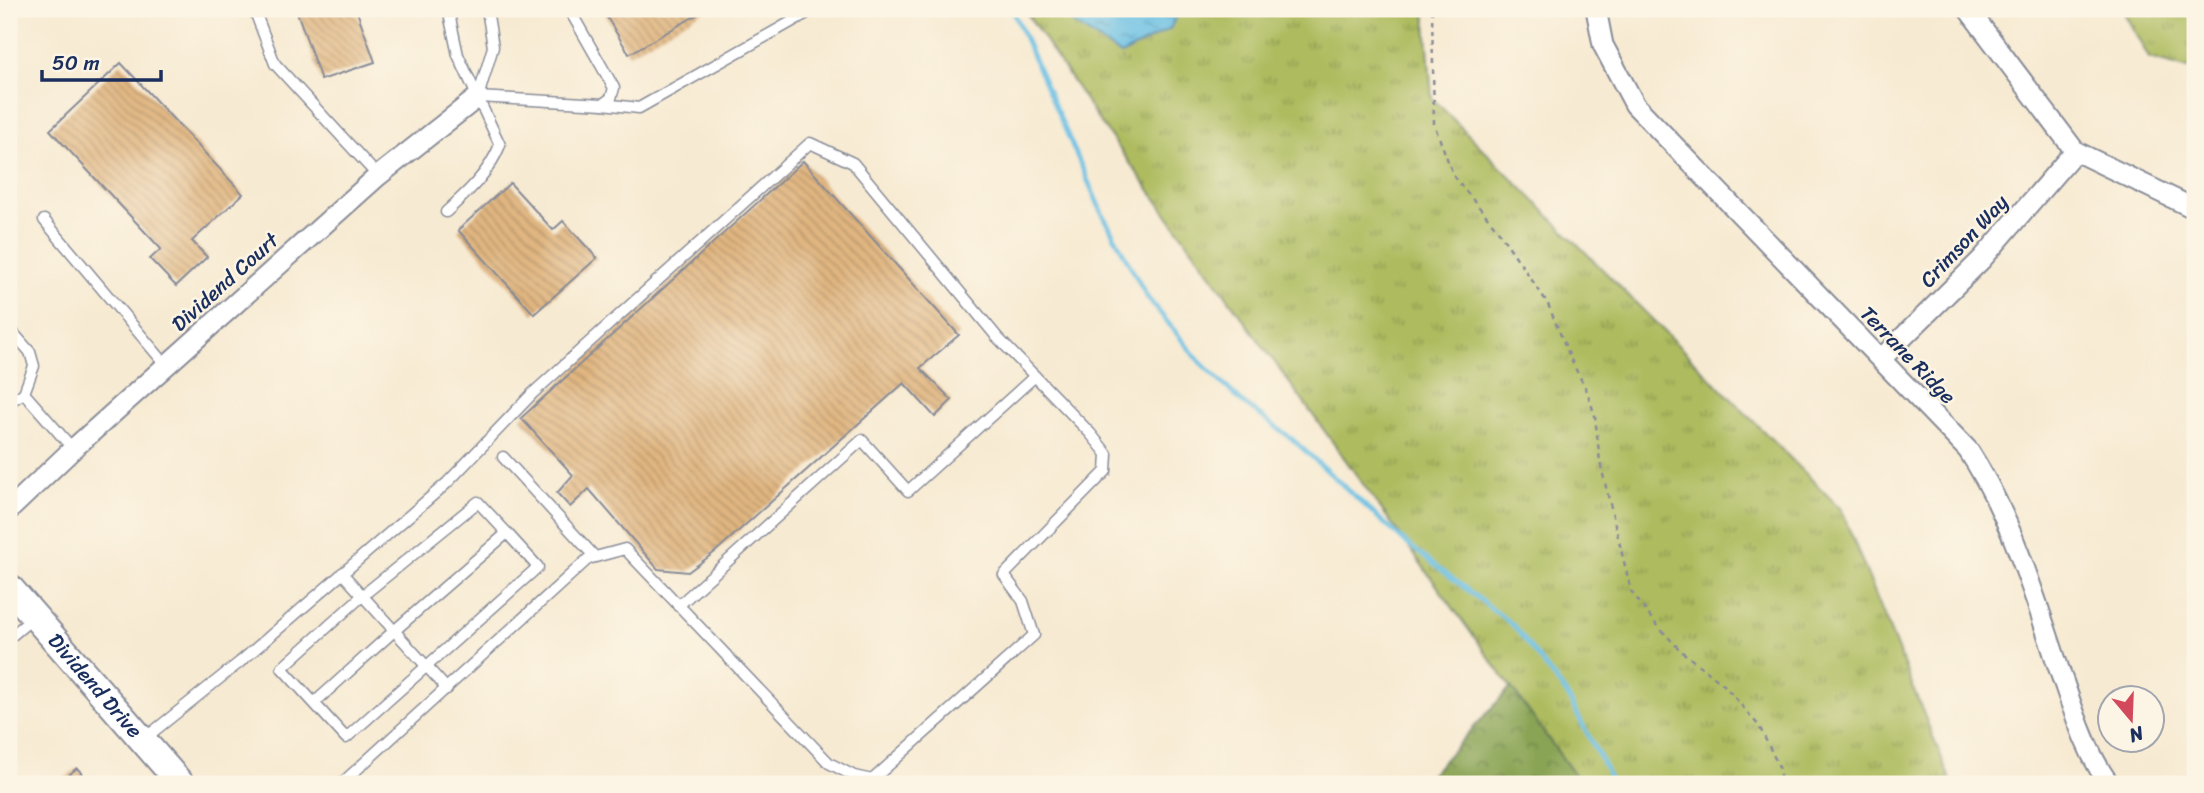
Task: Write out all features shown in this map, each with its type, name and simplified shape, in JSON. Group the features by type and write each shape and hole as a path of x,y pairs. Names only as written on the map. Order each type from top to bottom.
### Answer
{"street":[{"name":"Terrane Ridge","path":"1597,9 1602,45 1635,105 1968,450 1993,489 2016,544 2086,745 2109,784"},
{"path":"1968,9 2075,151 2195,209"},
{"name":"Dividend Court","path":"9,510 73,449 378,176 478,97"},
{"name":"Crimson Way","path":"1881,359 1982,260 2075,151"},
{"name":"Dividend Drive","path":"9,587 181,784"}],"lane":[{"path":"254,9 275,64 378,176"},
{"path":"446,212 492,164 499,145 458,55 447,9"},
{"path":"478,97 493,47 487,9"},
{"path":"569,9 614,88 611,98 603,104"},
{"path":"478,97 639,108 814,9"},
{"path":"142,741 240,662 447,483 533,393 810,143 853,163 997,337 1107,454 1106,471 1003,575 1023,601 1034,635 872,780 854,776 829,763 625,550 588,559 341,784"},
{"path":"44,220 166,365"},
{"path":"9,328 30,352 34,366 24,393 9,402"},
{"path":"678,606 862,440 908,491 1035,376"},
{"path":"24,393 73,449"},
{"path":"503,457 595,557"},
{"path":"478,502 507,533 538,567 346,738 282,668 362,596 478,502"},
{"path":"314,704 507,533"},
{"path":"342,573 447,689"},
{"path":"9,638 34,617"}],"path":[{"path":"1432,9 1434,124 1454,177 1494,225 1547,302 1587,391 1595,416 1600,462 1631,591 1681,651 1724,685 1759,726 1780,769 1780,784"}],"green space":[{"path":"1024,9 1425,9 1432,98 1841,509 1952,784 1581,784 1095,115"},
{"path":"2122,9 2195,9 2195,71 2149,58"},
{"path":"1511,687 1581,784 1422,784"}],"water":[{"path":"1061,9 1180,9 1170,29 1121,55 1073,23"}],"building":[{"path":"296,9 356,9 375,62 321,80"},
{"path":"602,9 707,9 629,54"},
{"path":"121,63 243,194 192,241 207,257 176,286 150,259 161,249 50,130"},
{"path":"803,161 959,335 920,368 952,400 935,417 904,383 715,552 688,572 658,569 589,489 570,507 557,493 573,475 521,418"},
{"path":"510,183 553,230 563,221 597,258 534,314 458,230"},
{"path":"77,768 91,784 58,784"}],"waterway":[{"path":"1012,9 1102,213 1147,297 1200,362 1243,403 1291,438 1405,542 1513,625 1567,695 1606,769 1611,784"}]}
